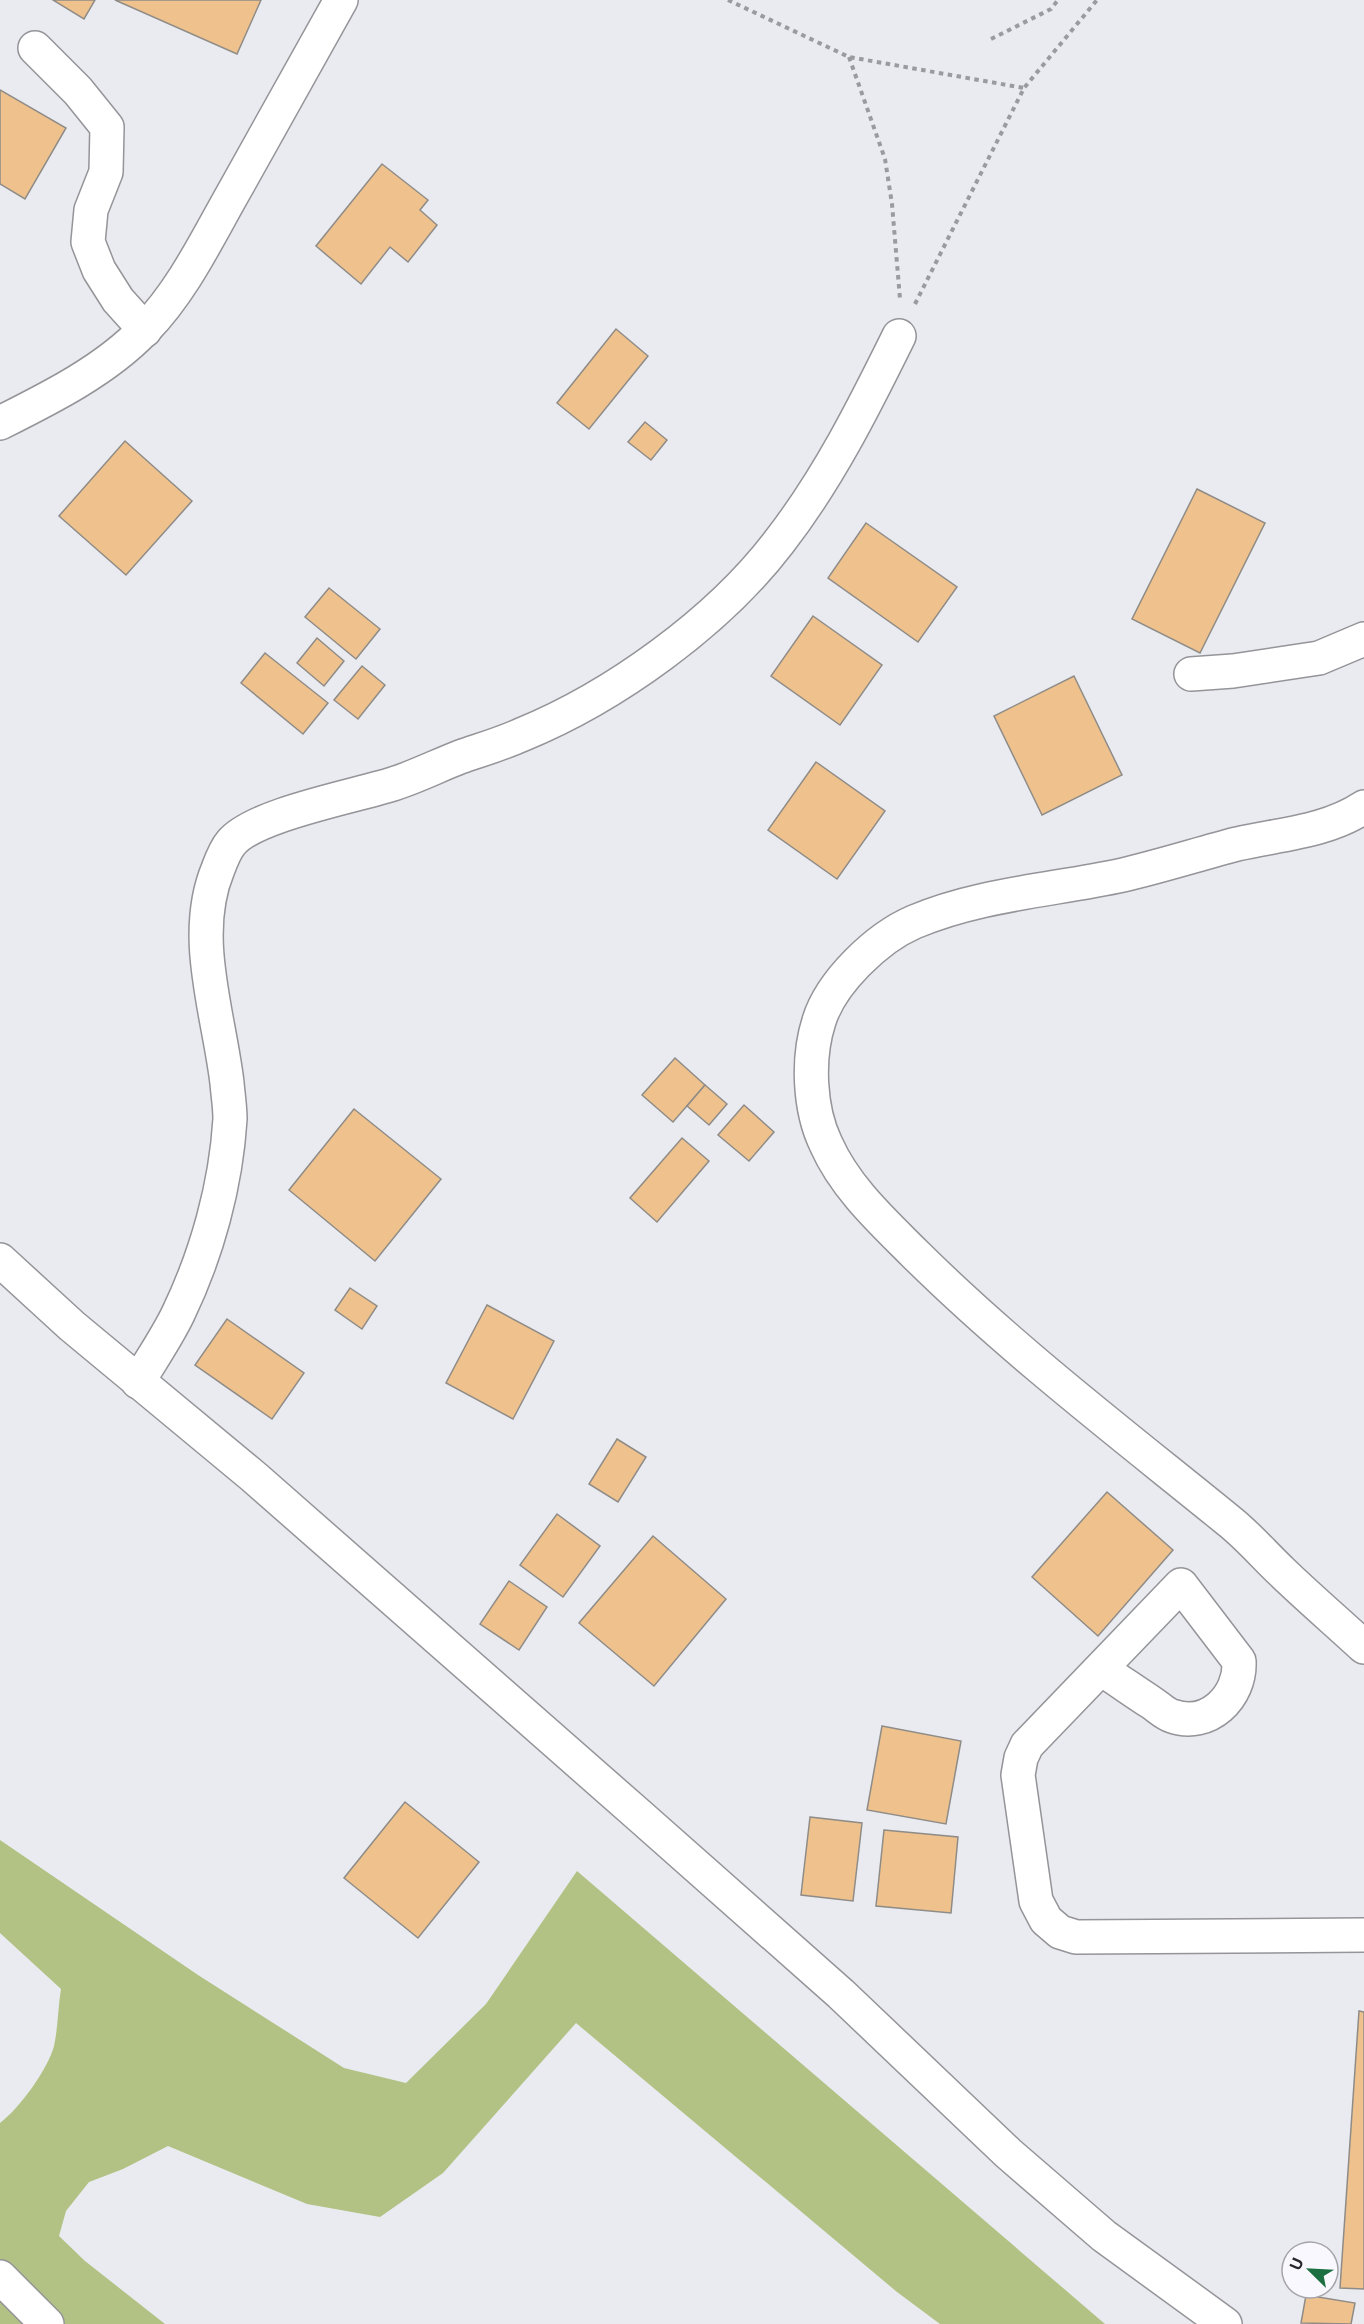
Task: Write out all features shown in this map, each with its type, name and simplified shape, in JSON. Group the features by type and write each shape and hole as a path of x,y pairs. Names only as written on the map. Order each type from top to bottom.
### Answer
{"street":[{"path":"0,423 103,365 145,330 177,290 206,242 341,0"},
{"path":"35,48 78,91 107,127 106,172 91,210 88,242 99,270 112,290 145,330"},
{"path":"138,1382 178,1314 203,1253 224,1174 230,1115 206,932 207,906 213,882 232,842 251,826 395,783 522,735 574,710 630,677 699,624 747,579 779,542 821,482 866,403 899,336"},
{"path":"1191,674 1233,671 1319,658 1364,639"},
{"path":"1364,807 1318,829 1240,844 1123,875 960,906 912,923 880,943 862,959 832,994 819,1020 812,1081 824,1142 842,1173 873,1211 937,1275 1014,1346 1233,1524 1364,1647"},
{"path":"0,1260 72,1326 279,1499 633,1809 841,1994 1008,2153 1104,2236 1225,2324"},
{"path":"1101,1669 1028,1745 1018,1767 1036,1901 1046,1920 1060,1932 1076,1937 1364,1935"},
{"path":"0,2277 47,2324"}],"path":[{"path":"728,0 849,57 1024,88"},
{"path":"991,39 1050,9 1058,0"},
{"path":"899,336 1024,88 1097,0"},
{"path":"849,57 885,159 892,204 900,293 899,336"}],"green space":[{"path":"0,1840 198,1975 344,2068 406,2083 486,2004 577,1871 1105,2324 940,2324 897,2292 576,2023 443,2173 380,2217 307,2204 168,2146 123,2169 89,2182 66,2211 59,2236 85,2261 165,2324 0,2324 0,2123 16,2108 46,2066 54,2046 61,1989 0,1933"}],"building":[{"path":"53,0 95,0 84,19"},
{"path":"115,0 261,0 237,54"},
{"path":"0,90 66,128 25,199 0,184"},
{"path":"382,164 428,200 420,210 437,225 408,262 390,247 361,284 316,246"},
{"path":"616,329 648,356 589,429 557,403"},
{"path":"645,422 667,440 651,460 628,442"},
{"path":"125,441 192,501 126,575 59,516"},
{"path":"1197,489 1265,523 1200,653 1132,619"},
{"path":"866,523 957,587 918,642 828,578"},
{"path":"329,588 380,629 356,659 305,617"},
{"path":"813,616 882,665 840,725 771,676"},
{"path":"317,638 344,661 324,686 297,663"},
{"path":"265,653 328,703 303,734 241,683"},
{"path":"362,666 385,685 358,719 334,700"},
{"path":"1074,676 1122,775 1042,815 994,716"},
{"path":"816,762 885,811 837,879 768,830"},
{"path":"675,1058 705,1085 673,1122 642,1095"},
{"path":"705,1085 727,1104 709,1125 687,1106"},
{"path":"744,1105 774,1132 749,1161 718,1135"},
{"path":"354,1109 441,1179 375,1261 289,1190"},
{"path":"682,1138 709,1161 657,1222 630,1198"},
{"path":"350,1288 377,1306 362,1329 335,1310"},
{"path":"487,1305 554,1341 513,1419 446,1383"},
{"path":"227,1319 304,1373 272,1419 195,1365"},
{"path":"617,1439 646,1457 618,1502 589,1484"},
{"path":"1107,1492 1173,1550 1098,1636 1032,1577"},
{"path":"557,1514 600,1546 563,1597 520,1565"},
{"path":"653,1536 726,1599 654,1686 579,1623"},
{"path":"509,1581 547,1607 519,1650 480,1624"},
{"path":"882,1726 961,1741 946,1824 867,1810"},
{"path":"405,1802 479,1862 418,1938 344,1878"},
{"path":"810,1817 862,1823 853,1901 801,1895"},
{"path":"884,1830 958,1837 951,1913 876,1906"},
{"path":"1359,2011 1364,2012 1364,2289 1340,2288"},
{"path":"1305,2300 1337,2300 1355,2303 1351,2324 1301,2323"}]}
